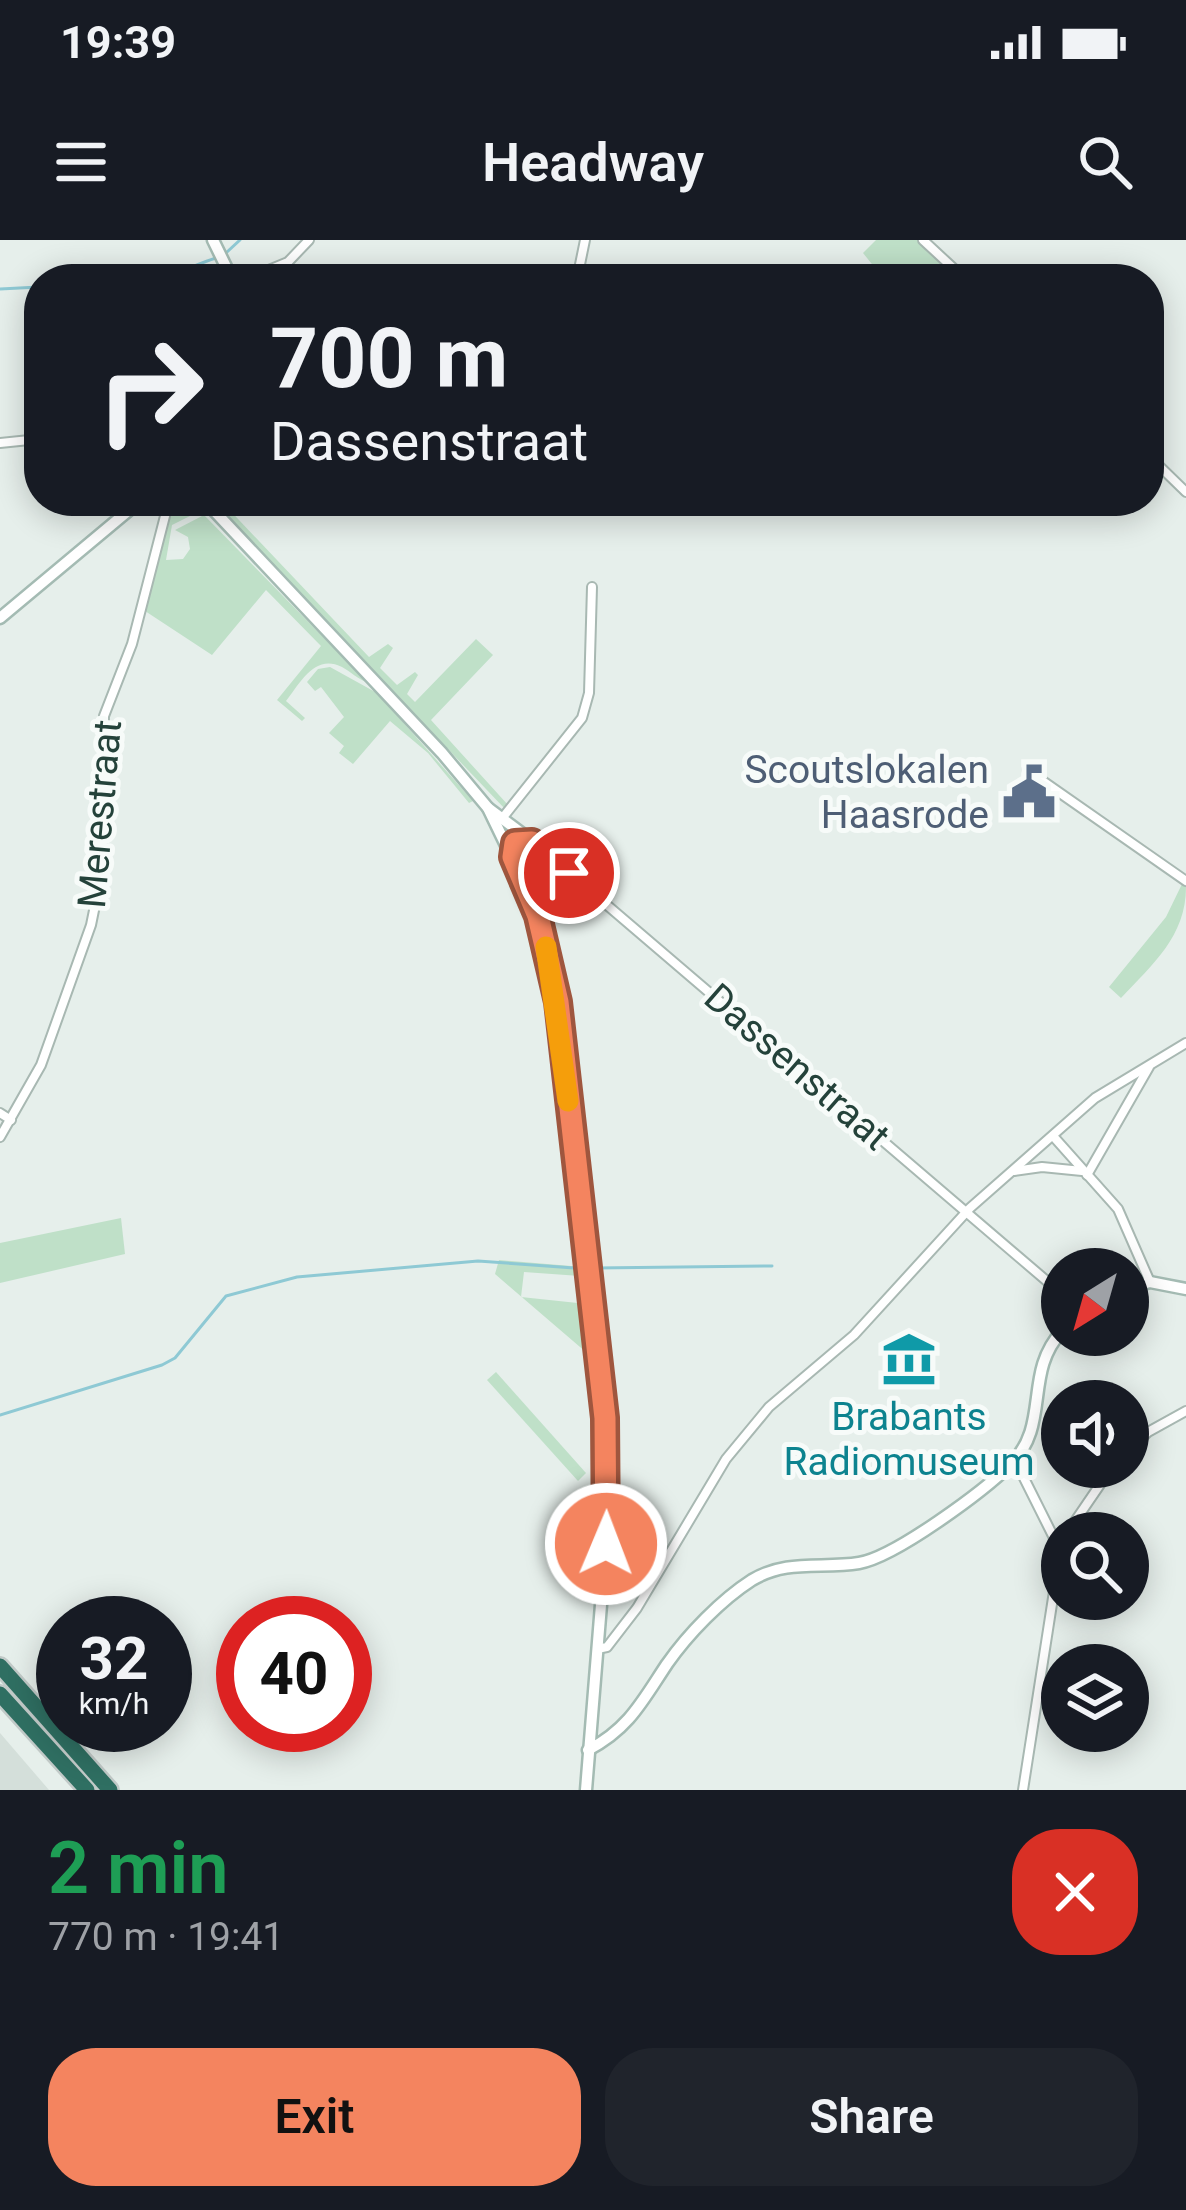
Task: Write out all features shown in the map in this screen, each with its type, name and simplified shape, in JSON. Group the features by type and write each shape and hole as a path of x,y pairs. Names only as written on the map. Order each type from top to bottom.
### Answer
{"highway":[{"path":"0,1666 110,1790"},
{"path":"0,1694 87,1790"}],"street":[{"path":"283,264 308,240"},
{"path":"923,240 949,264"},
{"path":"1164,471 1186,492"},
{"path":"0,618 122,516"},
{"name":"Merestraat","path":"0,1137 41,1065 92,925 101,876 104,716 132,644 165,516"},
{"path":"216,516 496,815 515,840 513,857 538,916 556,989 604,1402 608,1511 586,1790"},
{"path":"496,815 582,718 590,693 592,587"},
{"path":"1027,770 1186,881"},
{"path":"496,815 515,840"},
{"name":"Dassenstraat","path":"515,840 532,842 1041,1276"},
{"path":"597,1649 607,1647 637,1609 746,1433 794,1384 854,1335 968,1213 1095,1098 1186,1043"},
{"path":"1086,1173 1152,1063"},
{"path":"0,1113 11,1120"},
{"path":"1053,1136 1130,1228 1150,1282 1186,1289"},
{"path":"1012,1172 1042,1167 1086,1173"},
{"path":"588,1750 634,1717 689,1637 748,1582 791,1565 857,1563 889,1553 1015,1460 1033,1427 1039,1367 1046,1356"},
{"path":"1149,1431 1186,1412"},
{"path":"1015,1460 1046,1512"},
{"path":"1023,1790 1051,1620"}],"shaded area":[{"path":"0,1733 49,1790 0,1790"}],"green space":[{"path":"876,240 920,240 946,264 872,264 863,253"},
{"path":"168,516 190,516 172,525 166,560 183,559 190,549 188,537 175,530 205,516 368,683 342,667 316,667 286,701 305,718 302,721 277,700 321,646 266,590 212,655 142,609"},
{"path":"226,516 235,516 369,657 388,644 393,648 380,668 397,685 415,672 418,675 407,694 415,702 476,639 493,655 431,720 508,805 505,809"},
{"path":"330,667 377,693 473,801 469,803 428,753 390,721 353,764 339,753 344,746 329,733 344,717 321,687 315,691 307,682 318,669"},
{"path":"1182,884 1185,904 1174,935 1121,998 1109,987 1166,917"},
{"path":"121,1218 125,1254 0,1283 0,1243"},
{"path":"499,1260 583,1267 586,1296 580,1276 524,1272 521,1296 495,1274"},
{"path":"522,1297 587,1304 594,1359"},
{"path":"496,1372 586,1473 578,1481 487,1380"}],"waterway":[{"path":"227,252 240,240"},
{"path":"200,264 216,258"},
{"path":"0,289 24,288"},
{"path":"0,1415 162,1365 175,1358 226,1296 297,1277 478,1261 574,1268"},
{"path":"596,1268 772,1266"}],"slow traffic":[{"path":"546,947 558,1002 568,1101"}],"place":[{"name":"Scoutslokalen Haasrode","path":"1029,792"},
{"name":"Brabants Radiomuseum","path":"909,1359"}],"route":[{"path":"569,873 532,842 515,843 513,857 538,916 558,1002 605,1418 606,1544"}]}
